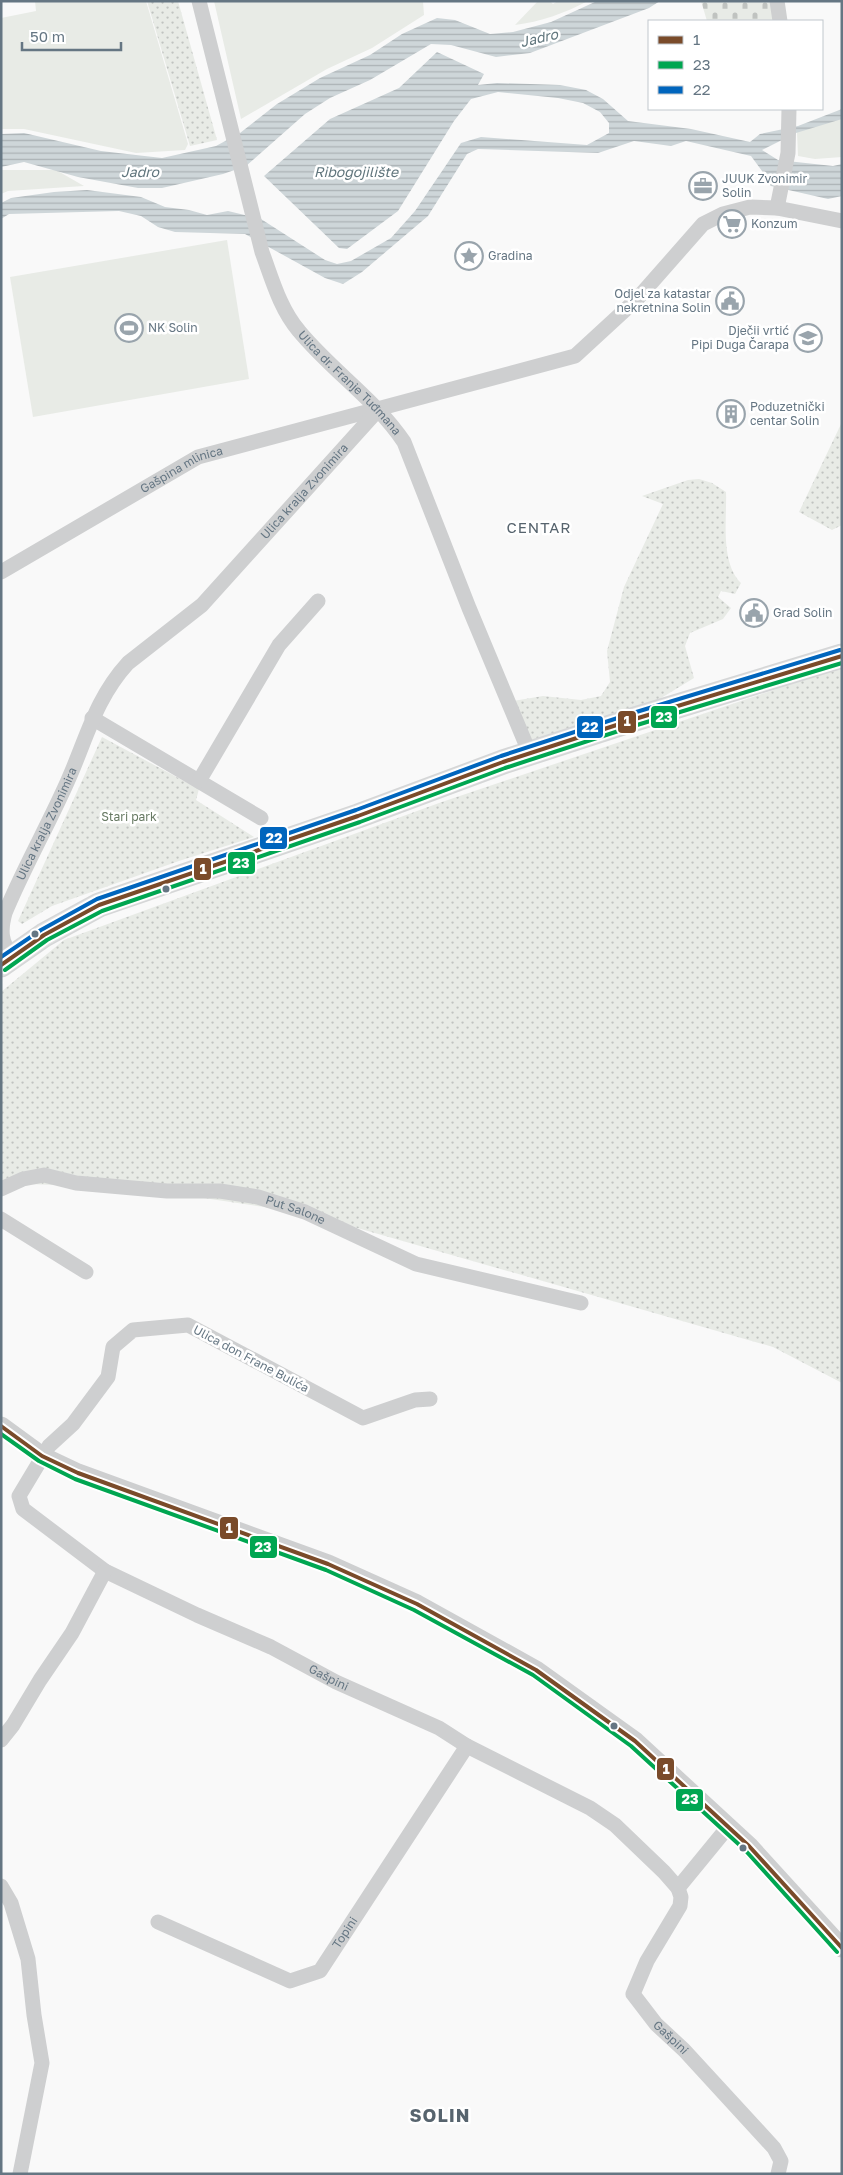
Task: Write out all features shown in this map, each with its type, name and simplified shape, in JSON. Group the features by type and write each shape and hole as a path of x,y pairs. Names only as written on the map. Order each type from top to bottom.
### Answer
{"main road":[{"path":"6,961 69,920 99,905 358,816 530,754 635,719 842,656"}],"street":[{"name":"Ulica dr. Franje Tuđmana","path":"200,1 262,252 282,303 298,330 324,358 378,409 404,442 469,608 530,754"},
{"path":"777,1 780,20"},
{"path":"777,208 788,153 789,115"},
{"path":"378,409 575,356 638,299 703,224 722,214 750,207 777,208 842,221"},
{"name":"Gašpina mlinica","path":"1,572 198,456 378,409"},
{"name":"Ulica kralja Zvonimira","path":"6,961 2,936 5,913 69,778 92,718 117,674 128,663 202,605 378,409"},
{"path":"199,781 279,645 318,601"},
{"path":"92,718 262,818"},
{"name":"Put Salone","path":"1,1189 23,1179 44,1175 76,1183 167,1191 220,1191 258,1197 305,1212 416,1264 581,1303"},
{"path":"1,1219 86,1272"},
{"name":"Ulica don Frane Bulića","path":"42,1456 49,1446 72,1424 108,1377 112,1348 133,1330 188,1325 363,1418 415,1400 430,1399"},
{"path":"1,1426 42,1456 78,1473 320,1561 417,1604 544,1676 635,1741 749,1846 842,1948"},
{"name":"Gašpini","path":"42,1456 18,1496 23,1510 105,1570 197,1615 272,1647 336,1682 438,1728 467,1746 559,1791 615,1825 678,1888 681,1896 680,1906 647,1961 633,1994 656,2024 684,2050 774,2148 780,2161 778,2174"},
{"path":"1,1740 13,1725 40,1680 72,1634 105,1570"},
{"name":"Topini","path":"158,1922 290,1981 320,1971 467,1746"},
{"path":"678,1888 728,1827"},
{"path":"1,1886 11,1903 28,1959 42,2063 20,2174"}],"green space":[{"path":"35,1 146,1 188,144 185,150 136,153 24,129 1,129 1,18 36,11"},
{"path":"147,1 178,1 217,140 190,146"},
{"path":"214,1 423,1 424,15 372,48 327,69 241,119"},
{"path":"538,1 550,1 553,4 558,1 588,1 534,22 515,25"},
{"path":"701,1 772,1 776,20 707,20"},
{"path":"842,117 842,157 815,159 798,156 797,132"},
{"path":"1,170 56,170 84,186 8,191 1,194"},
{"name":"NK Solin","path":"227,240 249,379 33,417 10,277"},
{"path":"842,422 842,525 832,530 799,512"},
{"path":"699,479 712,483 726,492 727,552 734,574 741,583 735,594 721,591 718,597 731,608 723,619 690,633 685,646 694,678 653,703 531,742 513,701 543,696 581,700 601,696 610,682 607,651 624,587 663,504 642,496 688,480"},
{"path":"842,667 842,1383 773,1347 305,1213 136,1188 1,1183 1,992 64,940 439,803"},
{"name":"Stari park","path":"102,737 199,789 196,800 254,837 179,861 52,906 22,924 18,921"}],"water":[{"name":"Jadro","path":"597,1 660,1 649,8 530,53 496,57 451,45 431,44 370,80 330,98 305,114 246,166 223,174 162,188 138,188 78,177 24,162 1,167 1,134 24,133 101,151 162,158 216,146 240,133 277,104 320,78 370,55 402,34 437,18 455,20 490,34 513,32 551,22"},
{"name":"Ribogojilište","path":"437,52 484,74 478,85 497,83 560,85 586,90 603,99 628,121 691,129 750,142 760,134 798,126 842,109 842,119 796,133 762,150 778,160 833,166 842,164 842,196 828,199 771,186 766,182 762,171 751,156 686,141 671,146 634,141 598,153 478,149 467,154 428,216 362,272 343,284 325,278 245,234 175,232 158,227 141,216 119,211 9,214 1,219 1,203 11,198 87,190 141,197 165,207 189,210 207,215 228,211 261,219 325,260 337,264 351,261 391,238 415,211 461,143 481,137 587,145 609,133 609,123 600,112 583,103 558,98 498,92 471,99 454,121 398,211 347,249 339,248 264,176 330,119 399,88"}],"transit line":[{"name":"22","path":"1,957 41,930 97,899 356,810 501,756 633,713 840,650"},
{"name":"1","path":"1,965 44,935 99,905 358,816 503,762 635,719 842,656"},
{"name":"23","path":"5,970 47,940 102,911 360,822 505,768 637,725 842,663"},
{"name":"1","path":"1,1426 42,1456 78,1473 328,1564 417,1604 536,1670 635,1741 749,1846 842,1948"},
{"name":"23","path":"1,1434 39,1461 75,1479 326,1570 414,1610 533,1675 631,1746 745,1850 837,1952"}],"place":[{"name":"JUUK Zvonimir Solin","path":"703,186"},
{"name":"Konzum","path":"732,224"},
{"name":"Gradina","path":"469,256"},
{"name":"Odjel za katastar nekretnina Solin","path":"730,301"},
{"name":"NK Solin","path":"129,328"},
{"name":"Dječji vrtić Pipi Duga Čarapa","path":"808,338"},
{"name":"Poduzetnički centar Solin","path":"731,414"},
{"name":"Grad Solin","path":"754,613"}],"district":[{"name":"CENTAR","path":"539,528"},
{"name":"SOLIN","path":"440,2116"}]}
